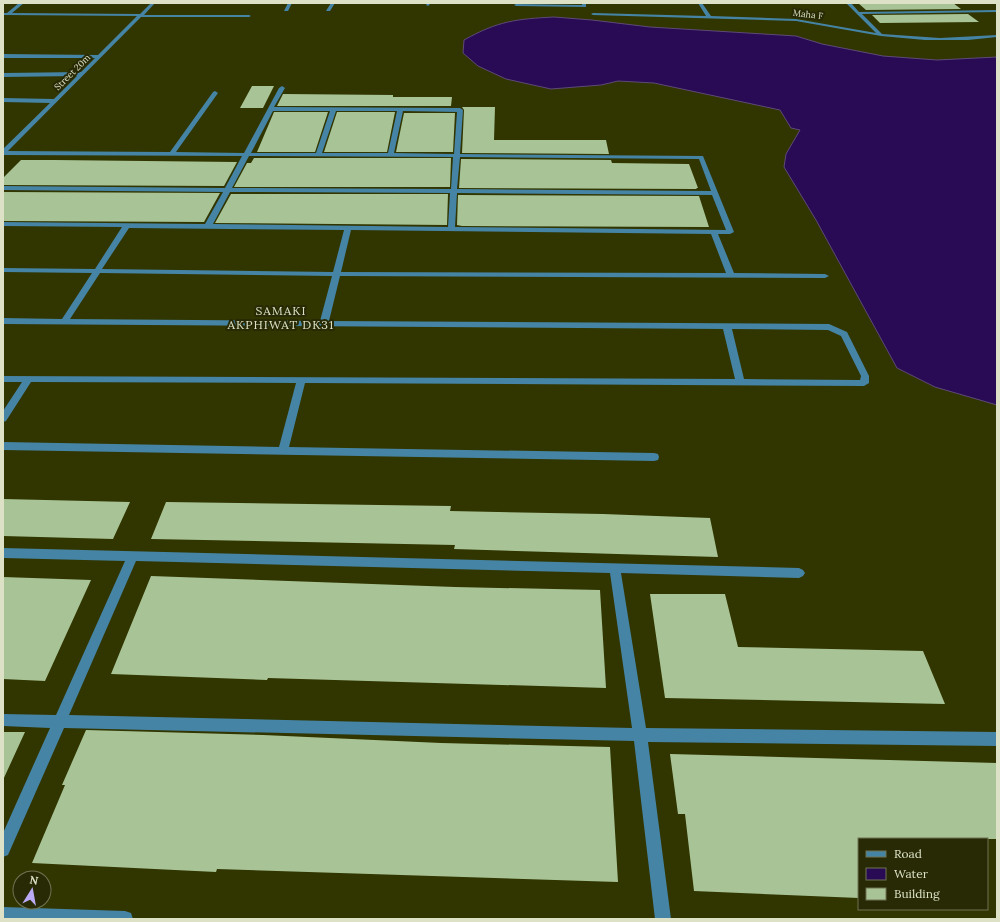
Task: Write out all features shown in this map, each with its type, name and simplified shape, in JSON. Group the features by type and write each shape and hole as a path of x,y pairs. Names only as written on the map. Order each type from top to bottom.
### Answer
{"street":[{"path":"5,14 22,3"},
{"name":"Street 20m","path":"3,153 153,3"},
{"path":"286,10 290,3"},
{"path":"328,10 333,3"},
{"path":"516,5 584,6 584,3"},
{"path":"700,3 709,17"},
{"path":"848,3 881,35"},
{"path":"858,13 997,11"},
{"name":"Maha F","path":"593,14 644,13 796,20 832,25 881,35 928,39 982,38 997,36"},
{"path":"5,14 250,16"},
{"path":"3,56 100,57"},
{"path":"3,75 81,74"},
{"path":"208,226 282,88"},
{"path":"172,154 216,93"},
{"path":"3,100 55,101"},
{"path":"270,109 460,110 451,228"},
{"path":"318,155 333,110"},
{"path":"391,155 400,110"},
{"path":"3,145 11,145"},
{"path":"3,153 701,157 730,232 3,224"},
{"path":"3,188 715,193"},
{"path":"65,321 127,225"},
{"path":"324,323 348,227"},
{"path":"714,232 731,276"},
{"path":"3,270 336,274 825,276"},
{"path":"3,321 829,327 844,334 865,376 864,383 855,384 3,379"},
{"path":"727,326 740,383"},
{"path":"3,419 28,379"},
{"path":"283,451 301,381"},
{"path":"3,446 654,457"},
{"path":"3,553 799,573"},
{"path":"3,850 133,556"},
{"path":"615,569 640,735 663,919"},
{"path":"3,720 640,735 997,739"},
{"path":"3,915 125,919"}],"water":[{"path":"554,17 650,27 796,36 822,44 883,56 937,60 997,57 997,405 935,387 897,368 816,220 784,167 786,154 800,130 791,128 780,110 654,83 618,81 601,85 551,89 506,79 478,66 463,53 464,40 497,25 518,20"}],"building":[{"path":"858,3 953,3 961,9 866,10"},
{"path":"968,14 979,22 880,23 872,15"},
{"path":"252,86 274,86 263,108 240,108"},
{"path":"283,94 452,97 451,106 277,106"},
{"path":"462,107 495,107 494,140 606,140 609,154 462,153 464,110"},
{"path":"274,112 328,112 315,152 257,152"},
{"path":"337,112 395,112 387,152 324,152"},
{"path":"404,113 455,113 453,152 396,152"},
{"path":"254,158 451,158 450,187 234,187 247,163 251,163"},
{"path":"461,159 611,160 612,163 689,164 698,188 459,188"},
{"path":"21,160 237,162 224,186 3,185 3,178"},
{"path":"3,192 220,193 204,222 3,221"},
{"path":"231,194 448,194 447,225 215,223"},
{"path":"458,195 699,196 709,227 462,226 457,225"},
{"path":"3,499 130,502 113,539 3,536"},
{"path":"166,502 451,506 450,511 710,518 718,557 454,549 455,545 151,539"},
{"path":"151,576 455,587 600,590 606,688 268,678 267,680 111,674"},
{"path":"3,577 91,580 45,681 3,679"},
{"path":"650,594 725,594 738,647 923,651 945,704 665,698"},
{"path":"86,730 263,735 441,743 610,747 618,882 217,869 216,872 32,863 65,785 62,785"},
{"path":"3,732 25,732 3,780"},
{"path":"670,754 997,763 997,839 858,838 858,898 694,891 685,814 678,814"}],"district":[{"name":"SAMAKI AKPHIWAT DK31","path":"281,317"}]}
